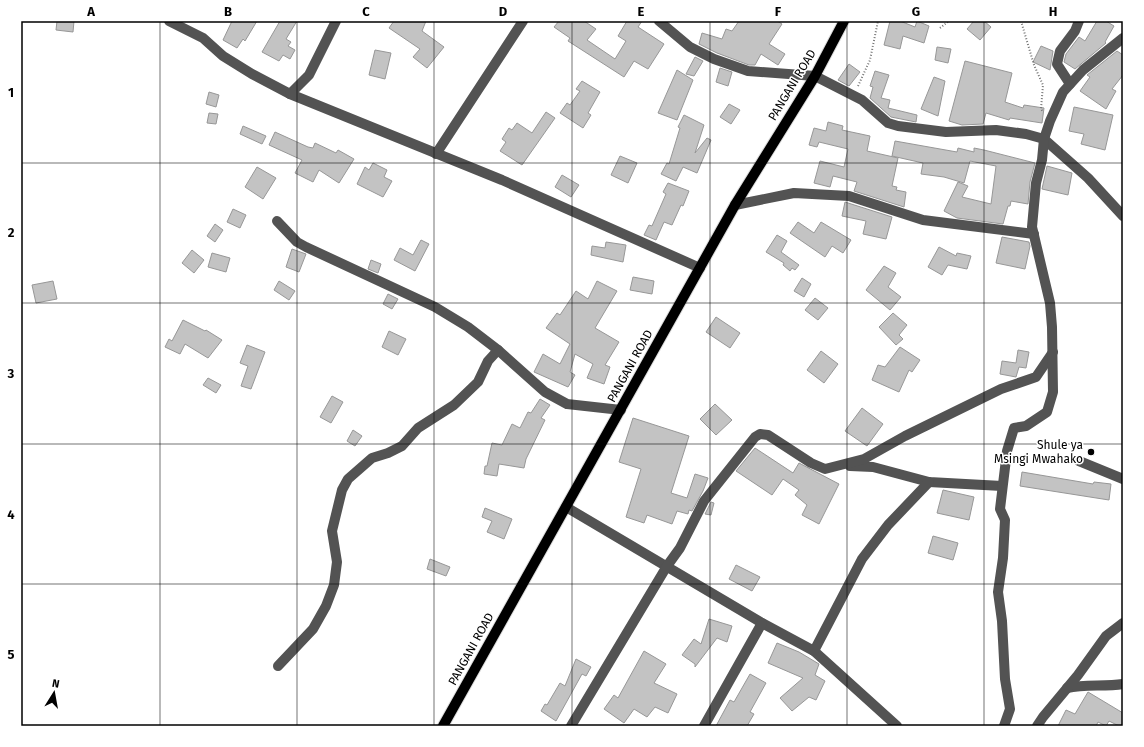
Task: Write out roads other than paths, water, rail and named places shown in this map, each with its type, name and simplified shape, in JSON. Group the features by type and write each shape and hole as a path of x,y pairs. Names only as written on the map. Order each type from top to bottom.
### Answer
{"main road":[{"name":"PANGANI ROAD","path":"443,726 735,205 815,76 844,21"}],"street":[{"path":"169,21 189,33 203,38 223,56 252,74 290,94 502,180 700,268"},
{"path":"290,94 309,75 336,21"},
{"path":"436,154 523,21"},
{"path":"659,21 690,47 714,59 748,71 815,76 862,100 888,123 898,126 946,132 996,130 1026,134 1044,139 1088,178 1123,216"},
{"path":"1070,84 1057,64 1060,51 1079,21"},
{"path":"1004,726 1010,709 1005,679 1002,621 998,592 1003,558 1005,520 1000,509 1006,451 1014,428 1026,426 1046,412 1053,392 1053,352 1050,303 1032,227 1036,183 1042,160 1044,139 1063,92 1083,70 1123,38"},
{"path":"735,205 794,193 848,196 922,220 1034,234"},
{"path":"277,220 297,242 435,307 468,327 498,350 545,392 567,404 621,410"},
{"path":"278,666 313,629 326,606 334,585 337,562 332,531 342,490 348,479 372,458 388,453 402,446 418,428 454,405 478,382 488,361 498,350"},
{"path":"572,726 667,566 680,548 704,501 750,442 760,434 768,435 811,463 825,469 864,459 905,436 1001,389 1036,377 1053,352"},
{"path":"1080,461 1123,479"},
{"path":"842,465 873,467 929,482 1002,486"},
{"path":"814,651 862,559 888,525 929,482"},
{"path":"566,508 762,623 814,651 897,726"},
{"path":"704,726 762,623"},
{"path":"1037,726 1106,636 1123,623"},
{"path":"1067,688 1082,685 1109,686 1123,684"}],"place":[{"name":"Shule ya Msingi Mwahako","path":"1091,452"}]}
